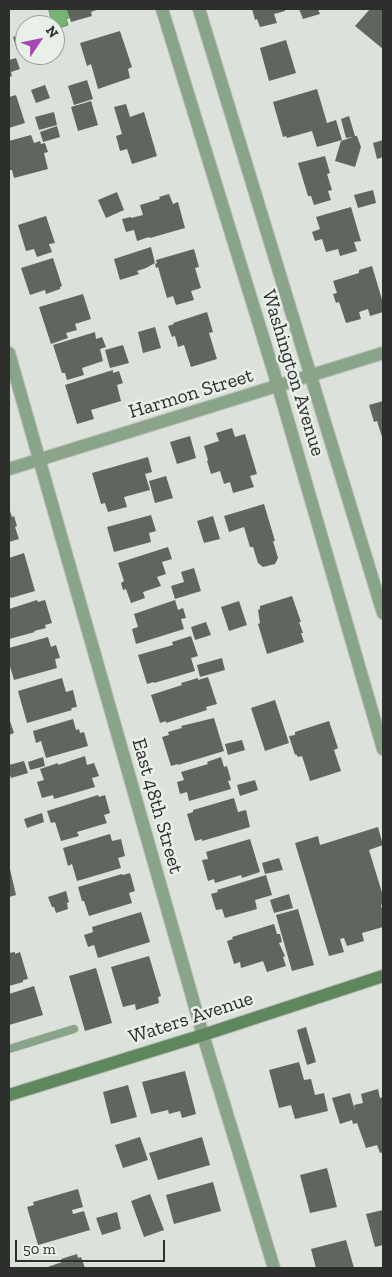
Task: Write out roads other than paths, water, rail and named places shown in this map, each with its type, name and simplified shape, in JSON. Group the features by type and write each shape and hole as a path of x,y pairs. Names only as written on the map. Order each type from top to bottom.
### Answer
{"main road":[{"name":"Waters Avenue","path":"9,1095 203,1035 383,976"}],"street":[{"name":"Washington Avenue","path":"162,9 278,386 383,749"},
{"name":"Washington Avenue","path":"199,9 383,613"},
{"name":"East 48th Street","path":"9,353 203,1035 274,1268"},
{"name":"Harmon Street","path":"9,469 383,353"}],"lane":[{"path":"9,1049 74,1029"}]}
